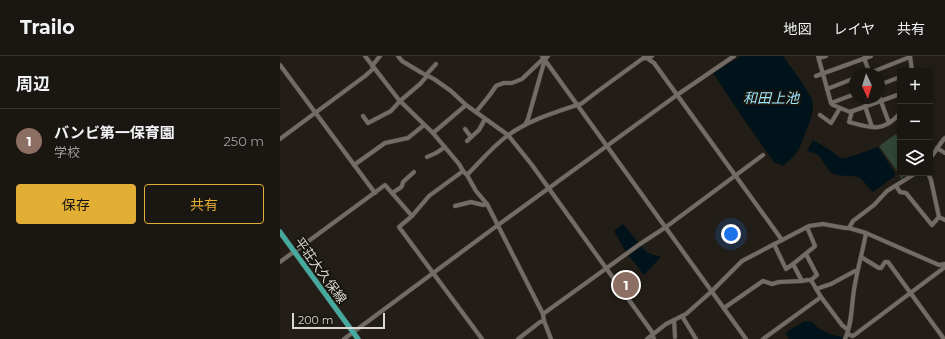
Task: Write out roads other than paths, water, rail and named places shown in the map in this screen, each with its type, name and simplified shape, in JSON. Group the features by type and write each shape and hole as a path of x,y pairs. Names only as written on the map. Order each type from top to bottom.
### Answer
{"main road":[{"name":"平荘大久保線","path":"280,232 358,339"}],"street":[{"path":"365,56 400,101 445,147 487,204 543,314 551,339"},
{"path":"280,138 366,76 380,56"},
{"path":"398,56 402,61 434,79 451,91 466,105 508,135 652,332 653,337"},
{"path":"467,175 508,135 543,117 581,104 642,59 652,56"},
{"path":"344,339 498,225 734,56"},
{"path":"826,56 819,57 831,103 850,112 869,104"},
{"path":"816,76 864,57 871,56"},
{"path":"883,68 910,56 912,68"},
{"path":"545,57 577,105 746,339"},
{"path":"476,112 496,86 512,83 522,79 545,57"},
{"path":"524,126 528,119 545,57"},
{"path":"645,57 654,64 678,95 782,240"},
{"path":"864,57 867,68"},
{"path":"363,116 368,123 391,111 427,76 436,64"},
{"path":"280,65 375,192"},
{"path":"885,83 897,78"},
{"path":"827,89 849,80"},
{"path":"885,97 897,95"},
{"path":"831,103 849,96"},
{"path":"882,104 889,123"},
{"path":"432,133 466,105"},
{"path":"865,106 872,127"},
{"path":"820,115 831,123 840,108"},
{"path":"852,111 849,122 872,127 885,126 897,116"},
{"path":"467,141 479,130 485,119"},
{"path":"354,165 385,143 408,138 424,124"},
{"path":"465,130 471,137"},
{"path":"933,154 945,138"},
{"path":"427,157 445,147"},
{"path":"937,148 945,152"},
{"path":"543,314 666,227 763,155"},
{"path":"463,171 429,196 412,216 400,227 482,339"},
{"path":"392,193 400,188 403,182 414,172"},
{"path":"849,228 853,221 874,205 887,192 911,176"},
{"path":"929,176 940,217 945,220"},
{"path":"280,262 385,185 412,216"},
{"path":"896,186 900,192 906,193 932,225 940,217"},
{"path":"455,206 471,202 483,205 487,204"},
{"path":"647,339 653,337 666,324 686,314 742,261 812,225 823,224 849,228 866,233 945,266"},
{"path":"774,244 786,269 815,246 807,227"},
{"path":"845,339 852,312 854,286 866,233"},
{"path":"724,308 763,281 772,284 779,282 811,280 817,275 806,254"},
{"path":"861,257 878,268 881,268 885,262 888,262 944,339"},
{"path":"793,264 802,281"},
{"path":"811,280 821,297 854,338 945,266"},
{"path":"816,289 831,284 857,271"},
{"path":"763,339 821,297"},
{"path":"682,316 696,339"},
{"path":"674,320 675,337"},
{"path":"518,339 540,322 544,321"}],"water":[{"name":"和田上池","path":"741,56 783,56 812,99 813,109 810,121 799,149 783,166 774,162 713,73"},
{"path":"813,140 840,158 856,155 878,147 895,173 895,176 873,192 860,178 832,173 815,153 807,151"},
{"path":"623,224 647,252 660,256 660,258 644,275 626,252 614,231"},
{"path":"805,321 812,322 818,328 830,334 845,338 789,339 786,334 788,331"}],"place":[{"name":"バンビ第一保育園","path":"626,285"}]}
